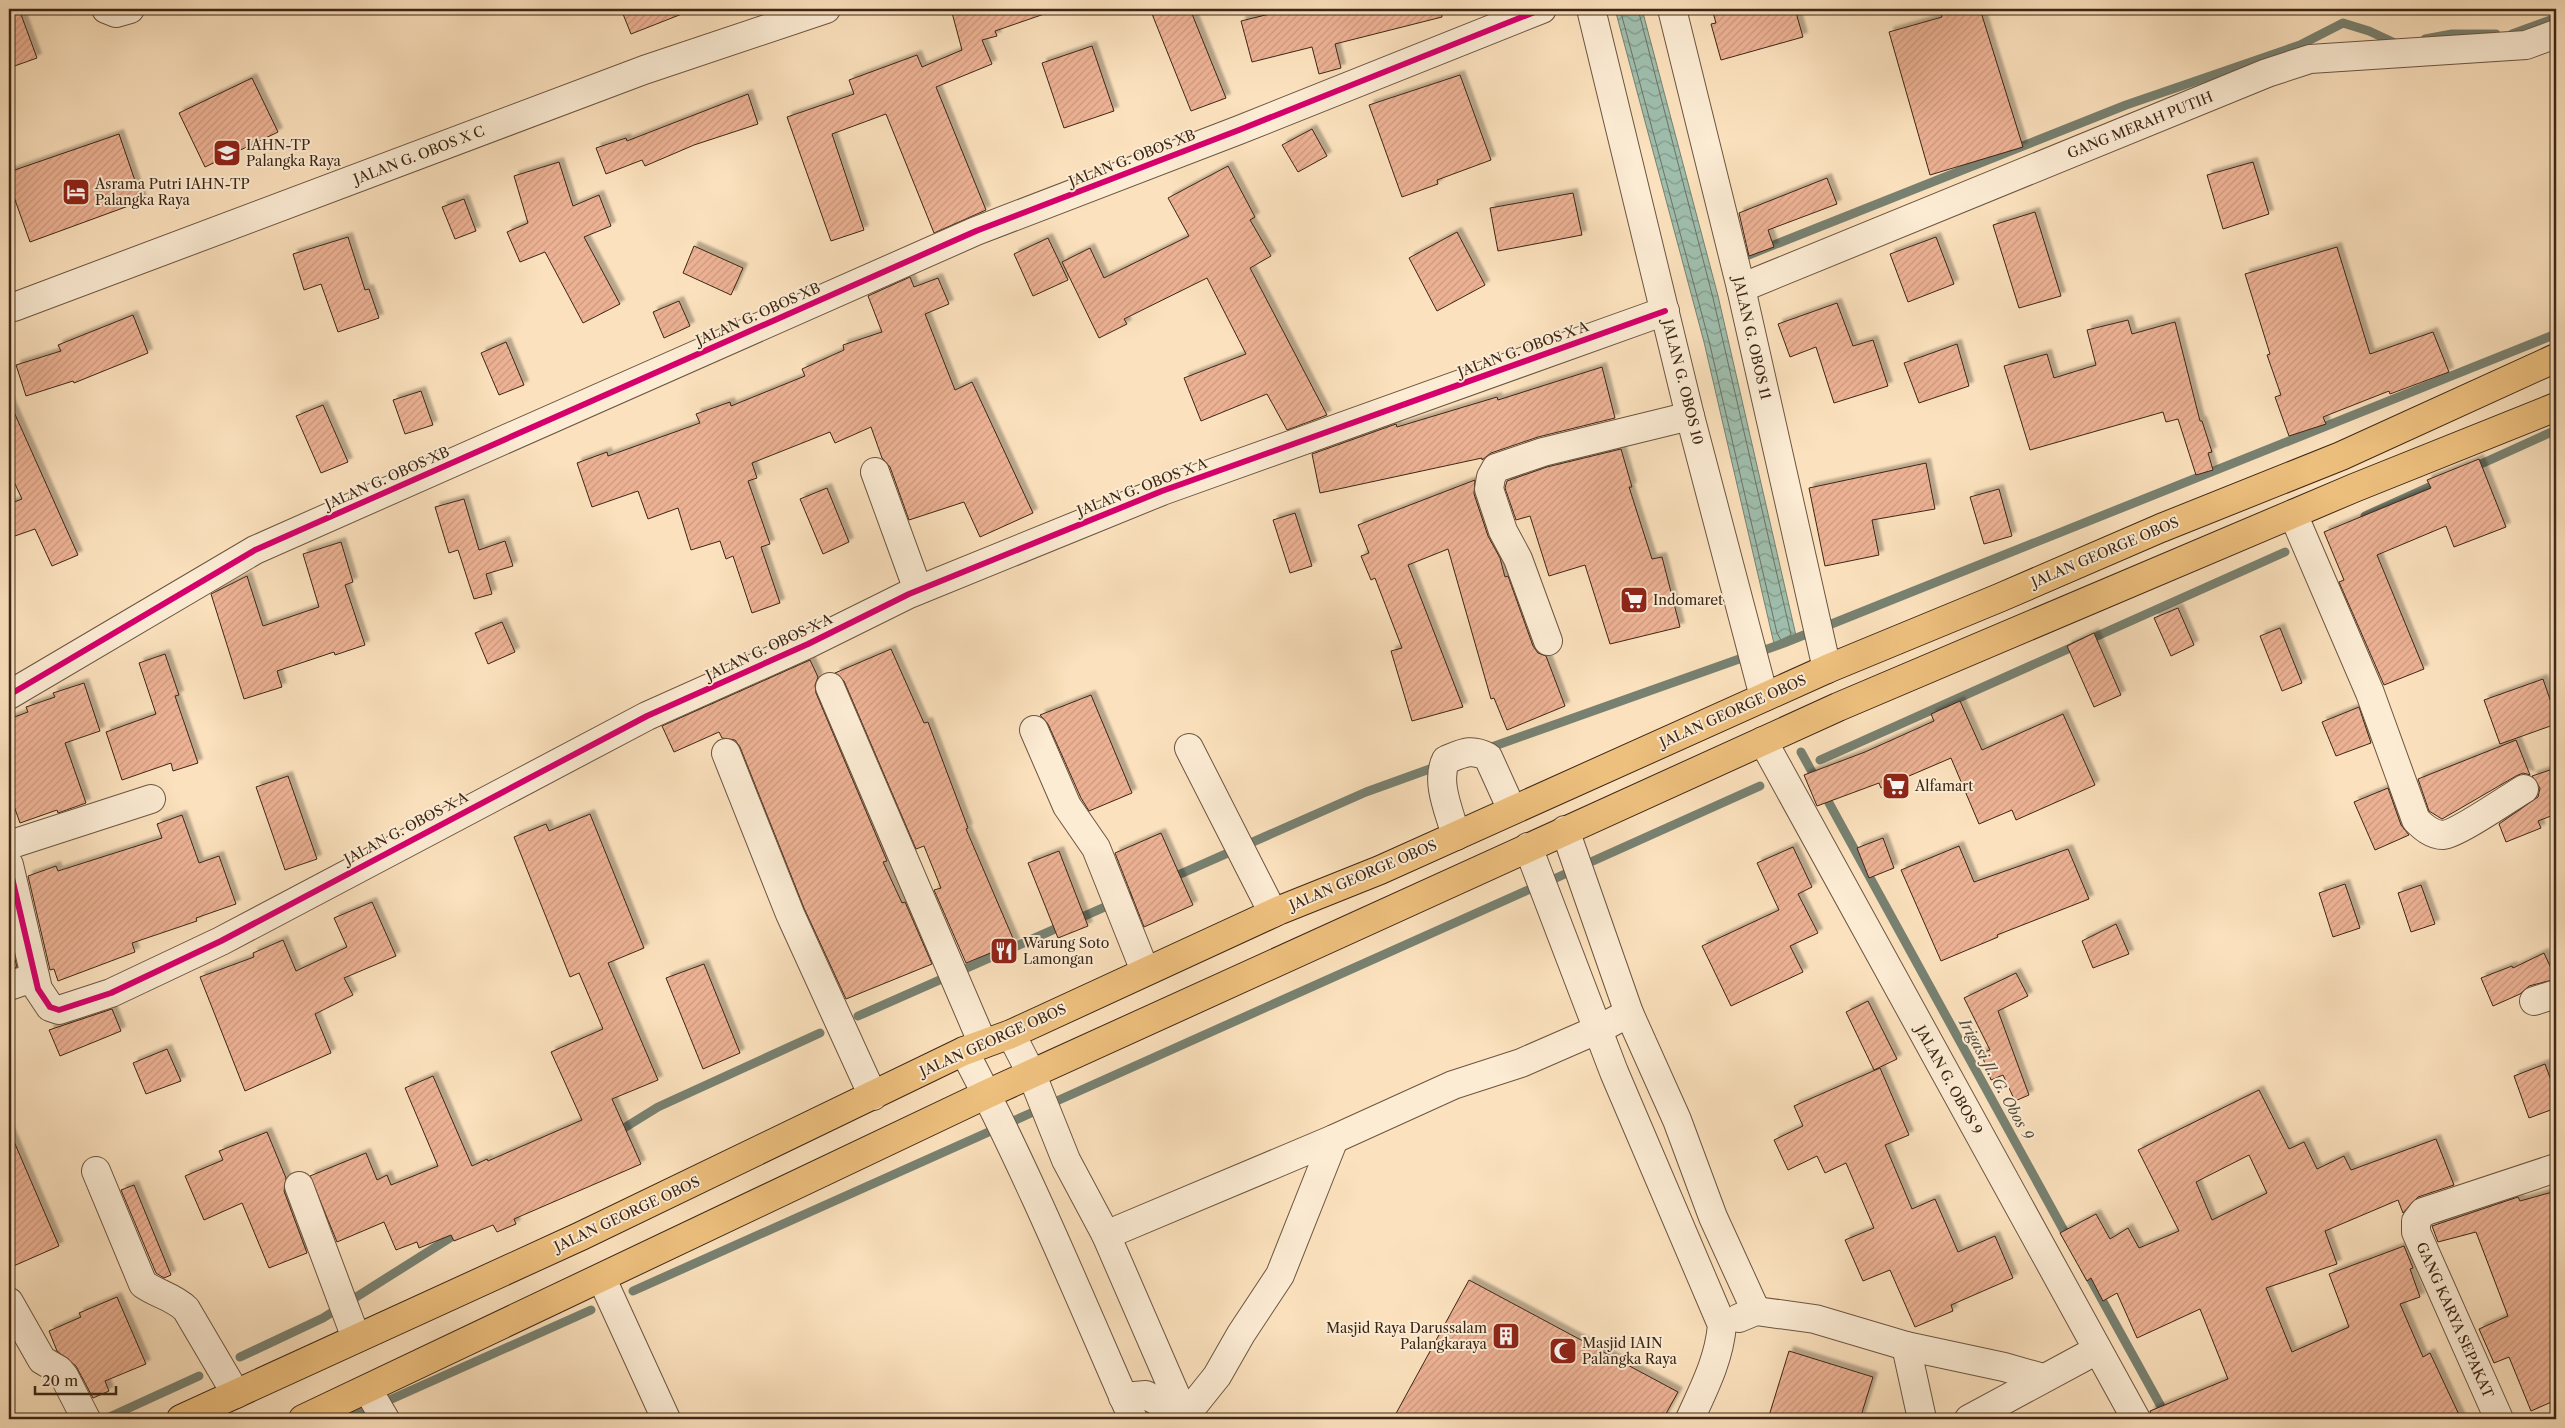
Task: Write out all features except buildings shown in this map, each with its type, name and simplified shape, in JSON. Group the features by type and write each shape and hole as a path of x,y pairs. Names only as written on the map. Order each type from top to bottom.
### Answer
{"main road":[{"name":"JALAN GEORGE OBOS","path":"181,1419 581,1236 973,1047 1011,1034 1272,913 1380,870 1764,697 1825,658 1999,598 2161,528 2341,456 2556,358"},
{"path":"303,1419 602,1279 987,1094 1838,707 2354,488 2556,407"},
{"path":"2341,456 2354,488"}],"street":[{"path":"106,9 116,13 130,9"},
{"name":"JALAN G. OBOS X C","path":"14,307 644,70 826,9"},
{"name":"JALAN G. OBOS XB","path":"9,694 255,550 976,231 1239,130 1542,9"},
{"name":"JALAN G. OBOS 10","path":"1591,9 1690,416 1764,697"},
{"name":"JALAN G. OBOS 11","path":"1672,9 1741,288 1825,658"},
{"name":"GANG MERAH PUTIH","path":"1741,288 2268,73 2310,59 2526,45 2556,34"},
{"name":"JALAN G. OBOS X A","path":"9,865 35,977 45,1002 50,1008 60,1010 111,993 221,941 647,716 808,644 918,590 1162,491 1665,311"},
{"path":"1548,641 1518,559 1503,531 1490,489 1491,477 1496,468 1543,452 1690,416"},
{"path":"876,472 918,590"},
{"path":"2293,514 2370,694 2416,820 2426,830 2443,835 2460,828 2524,789"},
{"path":"830,687 973,1047 987,1094 1052,1234 1128,1408 1146,1395 1185,1418"},
{"path":"1034,730 1067,806 1096,848 1146,971"},
{"name":"JALAN G. OBOS 9","path":"1763,741 2136,1419"},
{"path":"1189,748 1272,913"},
{"path":"1456,836 1442,782 1441,769 1446,760 1461,754 1477,751 1488,757 1512,810"},
{"path":"726,753 790,914 873,1096"},
{"path":"9,845 151,799"},
{"path":"1565,830 1629,1013 1677,1120 1717,1225 1756,1311"},
{"path":"1528,847 1614,1072 1722,1325 1719,1349 1711,1373 1690,1419"},
{"path":"9,986 35,977"},
{"path":"1106,1235 1334,1139 1453,1085 1521,1063 1599,1029 1629,1013"},
{"path":"1011,1034 1032,1075 1066,1160 1106,1235 1185,1418"},
{"path":"1185,1418 1217,1376 1241,1334 1280,1275 1334,1139"},
{"name":"GANG KARYA SEPAKAT","path":"2499,1419 2416,1232 2416,1221 2423,1212 2556,1168"},
{"path":"96,1171 143,1284 158,1294 179,1302 186,1309 236,1394"},
{"path":"299,1186 356,1338"},
{"path":"602,1279 666,1419"},
{"path":"9,1302 42,1360 59,1370 64,1376 86,1419"},
{"path":"1722,1325 1756,1311 1815,1318 1906,1346 2004,1367 2043,1378"},
{"path":"1906,1346 1922,1419"},
{"path":"1969,1419 2097,1350"},
{"path":"368,1390 385,1419"}],"water":[{"path":"1615,9 1642,9 1718,296 1797,640 1775,648 1704,342"}],"waterway":[{"path":"2512,34 2556,18"},
{"path":"1746,256 2126,105 2300,45 2343,23 2369,31 2397,44"},
{"path":"2425,39 2452,34 2496,34"},
{"path":"1486,749 1784,643 2556,334"},
{"path":"2470,469 2556,430"},
{"path":"2365,516 2440,482"},
{"path":"1820,760 2285,552"},
{"name":"Irigasi Jl. G. Obos 9","path":"1801,752 2069,1240"},
{"path":"1169,879 1366,792 1438,766"},
{"path":"1593,861 1760,786"},
{"path":"1556,878 1565,874"},
{"path":"1059,1100 1528,890"},
{"path":"858,1016 1141,891"},
{"path":"616,1133 658,1107 820,1033"},
{"path":"633,1291 1031,1113"},
{"path":"240,1357 323,1318 461,1231"},
{"name":"Irigasi Jl. G. Obos 9","path":"2085,1269 2168,1419"},
{"path":"347,1419 591,1310"},
{"path":"105,1419 199,1376"}],"cycle path":[{"path":"9,695 255,550 976,231 1239,130 1542,9"},
{"path":"9,865 38,989 50,1007 59,1010 111,993 221,941 647,716 808,644 909,594 1162,491 1665,311"}],"place":[{"name":"IAHN-TP Palangka Raya","path":"227,153"},
{"name":"Asrama Putri IAHN-TP Palangka Raya","path":"76,192"},
{"name":"Indomaret","path":"1634,600"},
{"name":"Alfamart","path":"1896,786"},
{"name":"Warung Soto Lamongan","path":"1004,951"},
{"name":"Masjid Raya Darussalam Palangkaraya","path":"1506,1336"},
{"name":"Masjid IAIN Palangka Raya","path":"1563,1351"}]}
